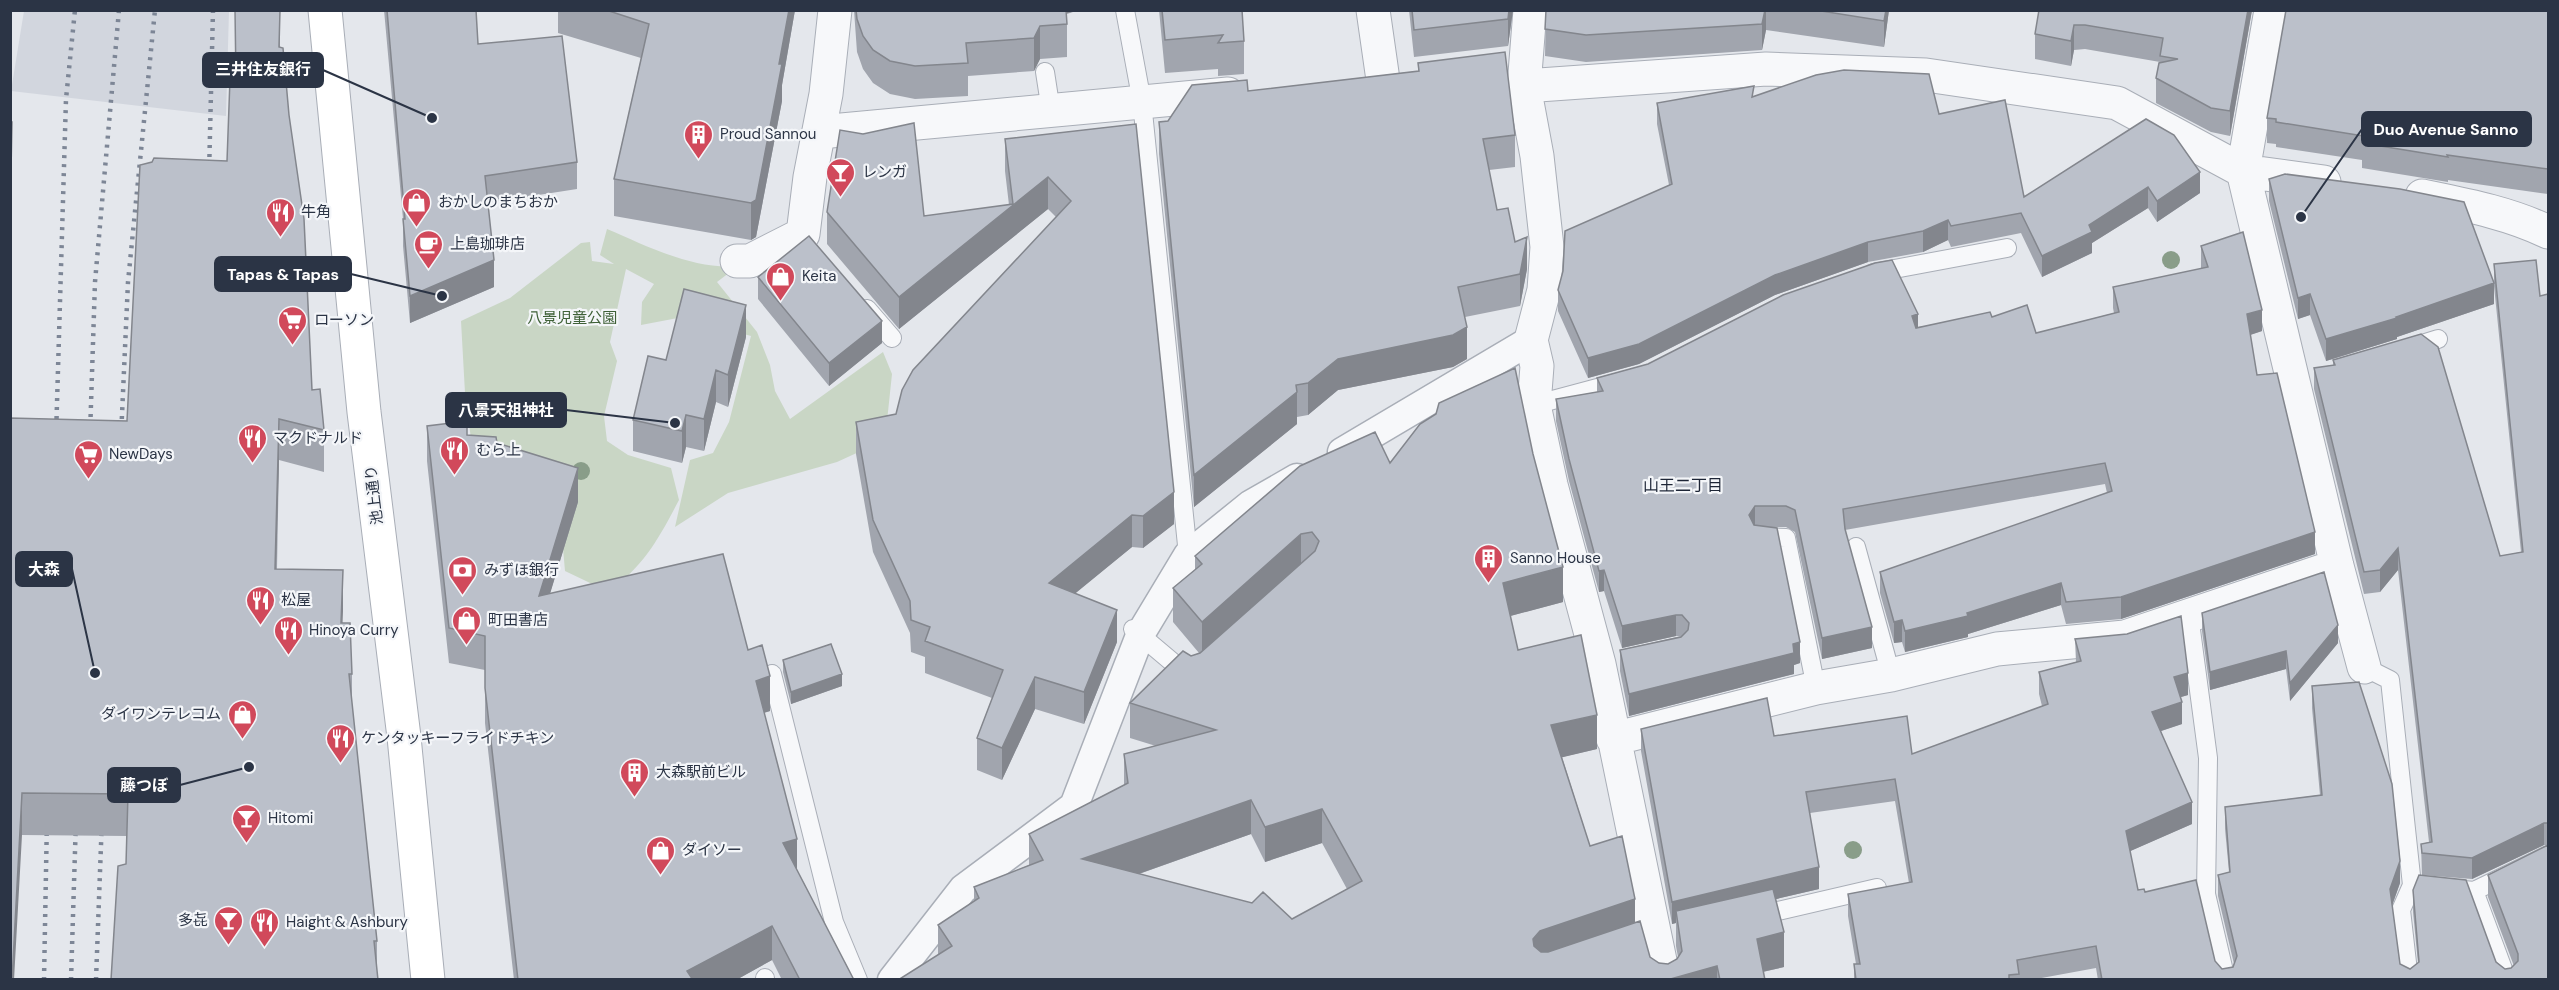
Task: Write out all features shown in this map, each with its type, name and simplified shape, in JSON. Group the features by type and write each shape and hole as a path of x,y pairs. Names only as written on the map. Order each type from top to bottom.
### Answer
{"main road":[{"name":"池上通り","path":"325,10 364,412 404,737 428,980"}],"street":[{"path":"737,261 750,261 811,243 810,177 820,132 835,10"},
{"path":"1373,10 1383,80"},
{"path":"1530,10 1517,72 1543,156 1547,247 1544,290 1531,340 1537,366 1534,405 1551,485 1605,662 1613,739 1664,980"},
{"path":"2271,10 2243,171 2300,381 2337,566 2364,668"},
{"path":"1517,72 1766,69 1926,75 2117,103 2243,171 2357,186"},
{"path":"1348,83 1418,75"},
{"path":"820,132 915,114 1051,111 1257,92"},
{"path":"2392,191 2486,209 2527,222 2548,232"},
{"path":"892,980 963,889 1074,806 1135,629 1188,555 1250,505 1531,340"},
{"path":"1613,739 1816,688 1891,675 1997,649 2125,637 2337,566"}],"lane":[{"path":"1125,10 1142,102 1188,555"},
{"path":"1045,72 1051,111"},
{"path":"1852,280 1872,273 2007,249"},
{"path":"855,295 892,338"},
{"path":"2394,352 2438,339"},
{"path":"1534,405 1632,378"},
{"path":"1760,537 1786,538 1816,688"},
{"path":"1856,547 1891,675"},
{"path":"2189,615 2208,758 2206,894 2226,980"},
{"path":"1135,629 1193,680 1202,672"},
{"path":"2364,668 2390,680 2412,885 2402,910 2409,980"},
{"path":"772,674 834,922 858,980"},
{"path":"2412,885 2474,891 2548,855"},
{"path":"1737,920 1876,888"},
{"path":"2474,891 2507,980"}],"shaded area":[{"path":"24,11 229,11 226,116 11,91"}],"green space":[{"name":"八景児童公園","path":"607,229 687,261 738,266 717,282 757,332 770,365 775,391 790,419 883,352 892,374 885,440 837,462 728,493 675,527 690,460 713,453 729,422 751,336 683,317 641,325 642,302 654,284 626,269 610,342 617,361 604,416 607,441 628,455 671,468 679,500 650,550 609,592 565,571 561,525 473,454 465,393 461,321 510,298 581,243 590,242 592,261 614,264 600,255"}],"building":[{"path":"235,10 280,10 279,47 283,48 289,115 304,219 312,390 320,389 324,430 279,419 275,569 343,570 341,623 350,623 352,674 349,674 377,941 374,941 378,980 111,980 118,866 126,864 128,794 22,793 12,980 10,980 10,418 127,421 140,165 152,162 154,158 227,161 230,79 236,80"},
{"path":"387,10 476,10 478,44 562,36 577,162 485,176 494,260 410,296 403,219 405,219"},
{"path":"606,10 789,10 779,64 782,64 756,200 751,203 614,179 649,24"},
{"path":"856,10 1066,10 1067,24 1040,26 1034,38 966,43 968,63 915,66 890,61 873,50 863,36"},
{"path":"1162,10 1242,10 1244,41 1218,43 1223,35 1165,40"},
{"path":"1412,10 1509,10 1508,19 1414,30"},
{"path":"1546,10 1765,10 1762,24 1586,35 1545,29"},
{"path":"1815,10 1886,10 1884,21"},
{"path":"2039,10 2248,10 2230,111 2211,108 2156,78 2159,63 2178,59 2160,56 2163,38 2085,25 2074,25 2071,41 2035,34"},
{"path":"2286,10 2548,10 2548,169 2447,155 2448,157 2362,143 2376,138 2276,122 2276,119 2267,118"},
{"path":"1505,52 1515,135 1483,139 1497,210 1508,208 1515,242 1527,237 1520,274 1458,287 1467,327 1453,335 1338,359 1308,383 1296,385 1297,392 1194,475 1159,122 1168,121 1192,85 1247,80 1248,91 1419,71 1418,63"},
{"path":"1844,70 1929,74 1939,114 2005,100 2024,197 2146,119 2174,135 2200,172 2157,201 2148,187 2089,225 2092,232 2042,256 2021,213 1951,226 1948,220 1923,231 1868,242 1775,275 1639,344 1588,358 1558,290 1563,271 1565,231 1672,184 1657,103 1754,86 1752,97 1816,75"},
{"path":"10,122 12,122 10,220"},
{"path":"914,123 924,216 1013,204 1005,139 1136,124 1174,492 1143,516 1132,515 1049,583 1117,610 1084,692 1035,677 1002,748 977,738 1003,670 925,641 930,627 911,620 910,601 873,520 856,422 896,414 902,390 913,370 1071,201 1048,177 899,297 827,212 840,130 863,134"},
{"path":"2285,174 2400,189 2464,202 2494,283 2397,318 2326,339 2310,294 2298,298 2269,179"},
{"path":"2243,232 2262,310 2247,314 2257,375 2277,373 2315,532 2121,597 2066,602 2061,583 1967,613 1968,616 1905,631 1902,620 1894,622 1880,572 2112,491 2105,463 1843,509 1845,529 1872,627 1822,638 1795,510 1786,506 1755,506 1749,515 1754,525 1777,528 1800,642 1793,644 1794,653 1629,694 1620,650 1681,637 1688,630 1689,623 1682,615 1676,615 1622,626 1604,570 1599,571 1569,459 1556,399 1603,391 1597,378 1648,364 1783,295 1875,263 1892,260 1918,314 1912,316 1916,328 1990,312 1992,317 2027,305 2036,333 2119,312 2113,287 2208,267 2201,246"},
{"path":"809,236 882,321 829,363 758,277"},
{"path":"2536,260 2540,296 2548,294 2548,823 2472,858 2422,853 2421,844 2432,842 2398,548 2380,570 2364,572 2314,368 2335,365 2333,360 2421,334 2438,347 2500,556 2523,552 2494,264"},
{"path":"684,289 746,305 728,375 716,370 704,419 686,415 682,431 633,420 648,356 666,360"},
{"path":"1515,368 1533,454 1563,567 1503,583 1518,650 1581,635 1597,715 1551,725 1590,846 1622,836 1635,899 1540,931 1533,939 1534,946 1541,952 1548,952 1640,921 1650,957 1659,963 1668,964 1677,959 1682,951 1676,911 1773,889 1784,932 1757,939 1765,980 1720,980 1717,966 1667,980 898,980 952,946 938,925 979,898 974,887 1043,860 1029,834 1128,783 1124,754 1216,730 1130,703 1183,651 1191,656 1200,653 1315,551 1319,541 1312,532 1301,534 1202,622 1173,588 1202,564 1195,556 1300,466 1375,432 1390,463 1420,424 1436,414 1439,403","holes":["1251,800 1265,827 1322,809 1362,881 1292,919 1263,892 1252,903 1082,859"]},
{"name":"大森駅前ビル","path":"467,421 467,435 496,437 497,443 578,468 539,596 723,554 748,650 762,645 770,676 756,681 797,839 783,843 854,980 800,980 772,926 687,971 693,980 518,980 485,688 485,636 449,628 427,426"},
{"path":"2324,572 2338,625 2290,683 2286,651 2210,672 2202,613"},
{"path":"2181,616 2188,673 2174,677 2182,702 2152,712 2192,802 2126,831 2138,890 2144,889 2145,892 2196,880 2215,961 2222,969 2233,967 2237,956 2218,875 2230,872 2225,807 2322,795 2312,686 2359,682 2392,784 2400,861 2390,889 2400,964 2410,969 2419,962 2413,890 2419,875 2466,880 2496,962 2505,969 2511,968 2518,961 2518,954 2488,875 2548,845 2548,980 2102,980 2096,946 2017,960 2019,974 2009,975 2009,980 1856,980 1854,964 1860,964 1848,894 1912,882 1895,779 1806,792 1819,867 1672,902 1641,729 1767,698 1774,736 1907,716 1912,754 2048,704 2039,672 2081,661 2075,639 2127,634"},
{"path":"831,644 842,674 791,692 783,660"}],"railway":[{"path":"56,437 66,99 75,10"},
{"path":"90,435 95,282 119,10"},
{"path":"121,437 128,282 155,10"},
{"path":"209,175 213,10"},
{"path":"44,980 47,818"},
{"path":"96,980 102,818"},
{"path":"71,980 76,819"}],"place":[{"name":"三井住友銀行","path":"432,118"},
{"name":"Proud Sannou","path":"699,160"},
{"name":"レンガ","path":"841,198"},
{"name":"Duo Avenue Sanno","path":"2301,217"},
{"name":"おかしのまちおか","path":"417,228"},
{"name":"牛角","path":"280,238"},
{"name":"上島珈琲店","path":"429,270"},
{"name":"Tapas & Tapas","path":"442,296"},
{"name":"Keita","path":"781,302"},
{"name":"ローソン","path":"293,346"},
{"name":"八景天祖神社","path":"675,423"},
{"name":"マクドナルド","path":"252,464"},
{"name":"むら上","path":"455,476"},
{"name":"NewDays","path":"88,480"},
{"name":"Sanno House","path":"1489,584"},
{"name":"みずほ銀行","path":"463,596"},
{"name":"松屋","path":"260,626"},
{"name":"町田書店","path":"467,646"},
{"name":"Hinoya Curry","path":"288,656"},
{"name":"大森","path":"95,673"},
{"name":"ダイワンテレコム","path":"242,740"},
{"name":"ケンタッキーフライドチキン","path":"340,764"},
{"name":"藤つぼ","path":"249,767"},
{"name":"大森駅前ビル","path":"635,798"},
{"name":"Hitomi","path":"247,844"},
{"name":"ダイソー","path":"661,876"},
{"name":"多㐂","path":"229,946"},
{"name":"Haight & Ashbury","path":"265,948"}],"district":[{"name":"山王二丁目","path":"1683,485"}]}
